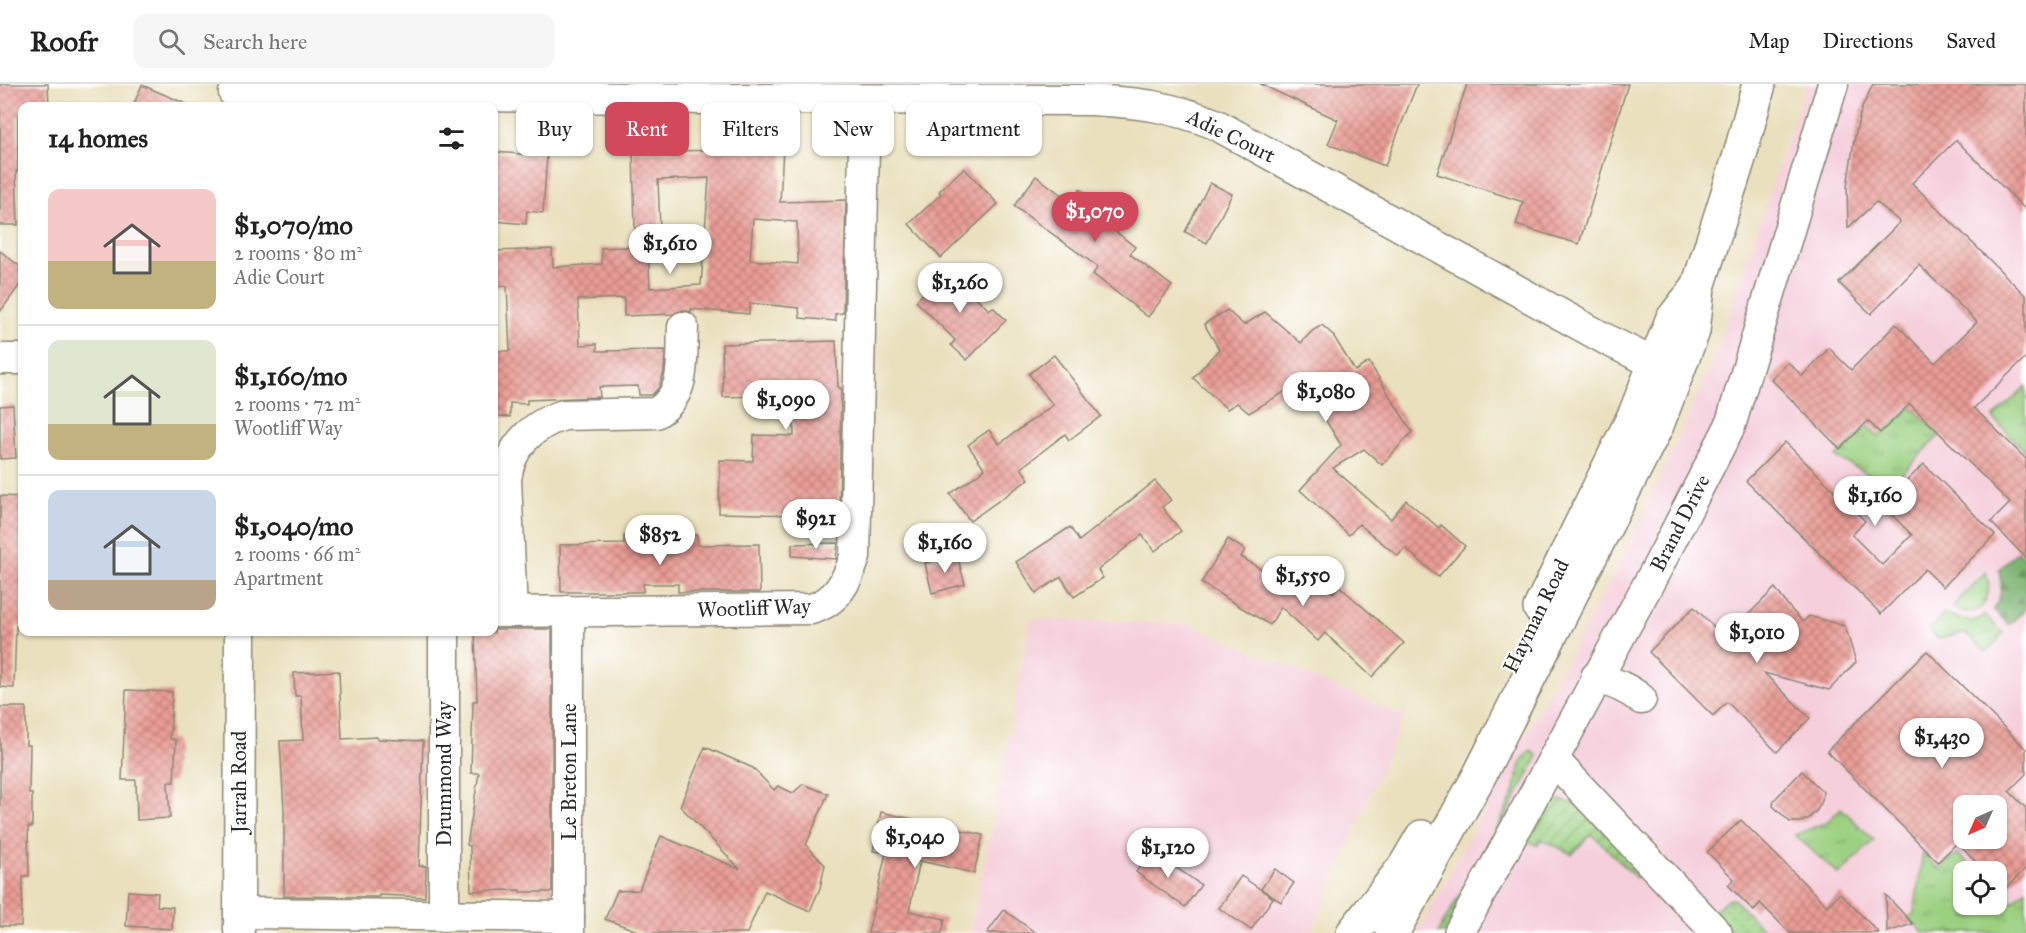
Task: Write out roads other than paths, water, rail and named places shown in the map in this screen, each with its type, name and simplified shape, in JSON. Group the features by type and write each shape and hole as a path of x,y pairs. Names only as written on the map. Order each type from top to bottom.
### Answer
{"main road":[{"name":"Hayman Road","path":"1392,933 1472,788 1657,425 1672,320 1698,287 1740,154 1759,84"},
{"name":"Hayman Road","path":"1353,933 1406,866 1463,769 1635,414 1666,369"}],"street":[{"name":"Brand Drive","path":"1459,933 1658,566 1730,426 1833,84"},
{"name":"Adie Court","path":"234,95 309,101 444,96 747,92 865,101 976,92 1153,105 1186,113 1234,134 1666,369"},
{"name":"Adie Court","path":"424,102 444,96"},
{"name":"Wootliff Way","path":"503,612 811,609 824,605 835,597 850,572 855,557 865,101"},
{"path":"503,612 506,480 507,467 513,453 533,429 550,419 564,415 656,413 665,407 679,389 683,327"},
{"path":"0,359 18,359"},
{"name":"Le Breton Lane","path":"569,611 569,925"},
{"name":"Jarrah Road","path":"239,923 240,636"},
{"name":"Drummond Way","path":"444,636 444,916"},
{"path":"1596,677 1633,692 1641,699"},
{"path":"1554,760 1717,933"},
{"path":"239,923 444,916 569,925"}]}
